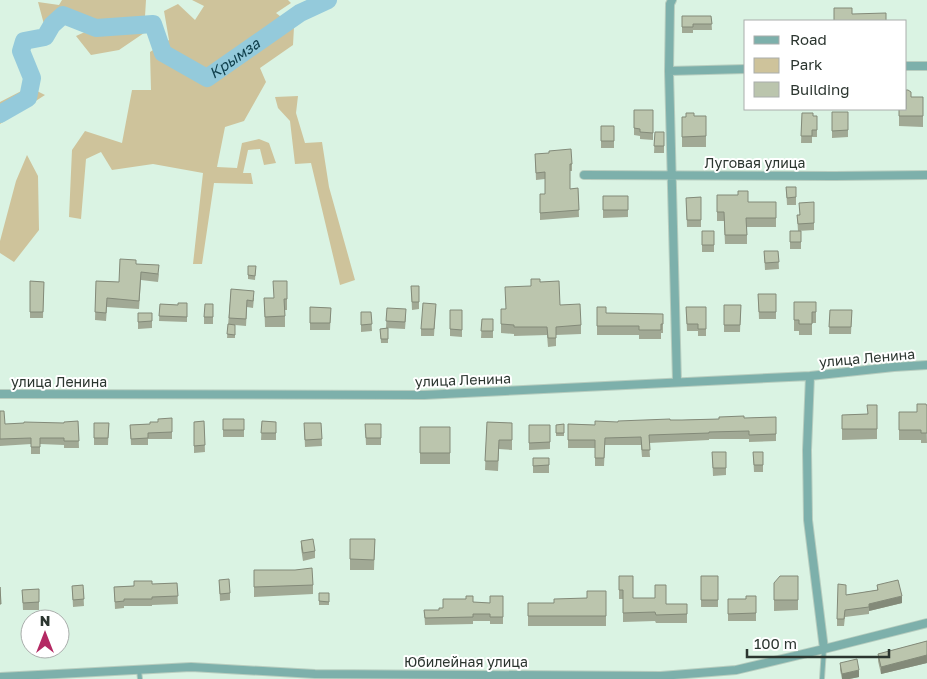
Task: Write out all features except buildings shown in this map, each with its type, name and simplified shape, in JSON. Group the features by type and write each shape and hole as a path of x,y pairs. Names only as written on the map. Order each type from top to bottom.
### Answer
{"street":[{"path":"672,0 670,4 669,71 677,382"},
{"path":"907,66 927,66"},
{"path":"669,71 744,69"},
{"name":"Луговая улица","path":"584,175 927,175"},
{"name":"улица Ленина","path":"0,394 424,394 810,376 927,365"},
{"path":"810,376 807,450 808,520 824,649"},
{"name":"Юбилейная улица","path":"0,677 191,667 315,674 661,676 736,670 927,623"}],"lane":[{"path":"822,679 824,649"},
{"path":"139,670 140,679"}],"green space":[{"path":"62,0 146,0 144,33 119,50 91,55 76,36 107,22 72,13 45,28 38,2 59,5"},
{"path":"192,0 288,0 291,3 276,13 294,27 293,45 260,68 266,82 244,121 225,127 217,167 237,168 242,143 259,139 269,143 276,163 264,165 260,149 248,150 243,173 251,173 253,184 214,183 202,264 193,264 203,173 153,164 112,170 101,152 86,159 81,219 69,217 72,150 85,131 122,143 132,90 151,90 150,52 169,40 164,11 178,4 195,20 204,6"},
{"path":"29,87 45,95 0,124 0,102"},
{"path":"298,96 296,113 305,143 322,142 329,187 355,280 340,285 311,163 295,164 290,121 278,108 275,97"},
{"path":"27,155 38,176 39,230 14,262 0,253 0,241 16,181"}],"waterway":[{"name":"Крымза","path":"0,114 28,98 32,78 21,51 24,41 45,37 52,25 63,15 96,28 153,24 163,53 207,78 300,13 328,0"}]}
